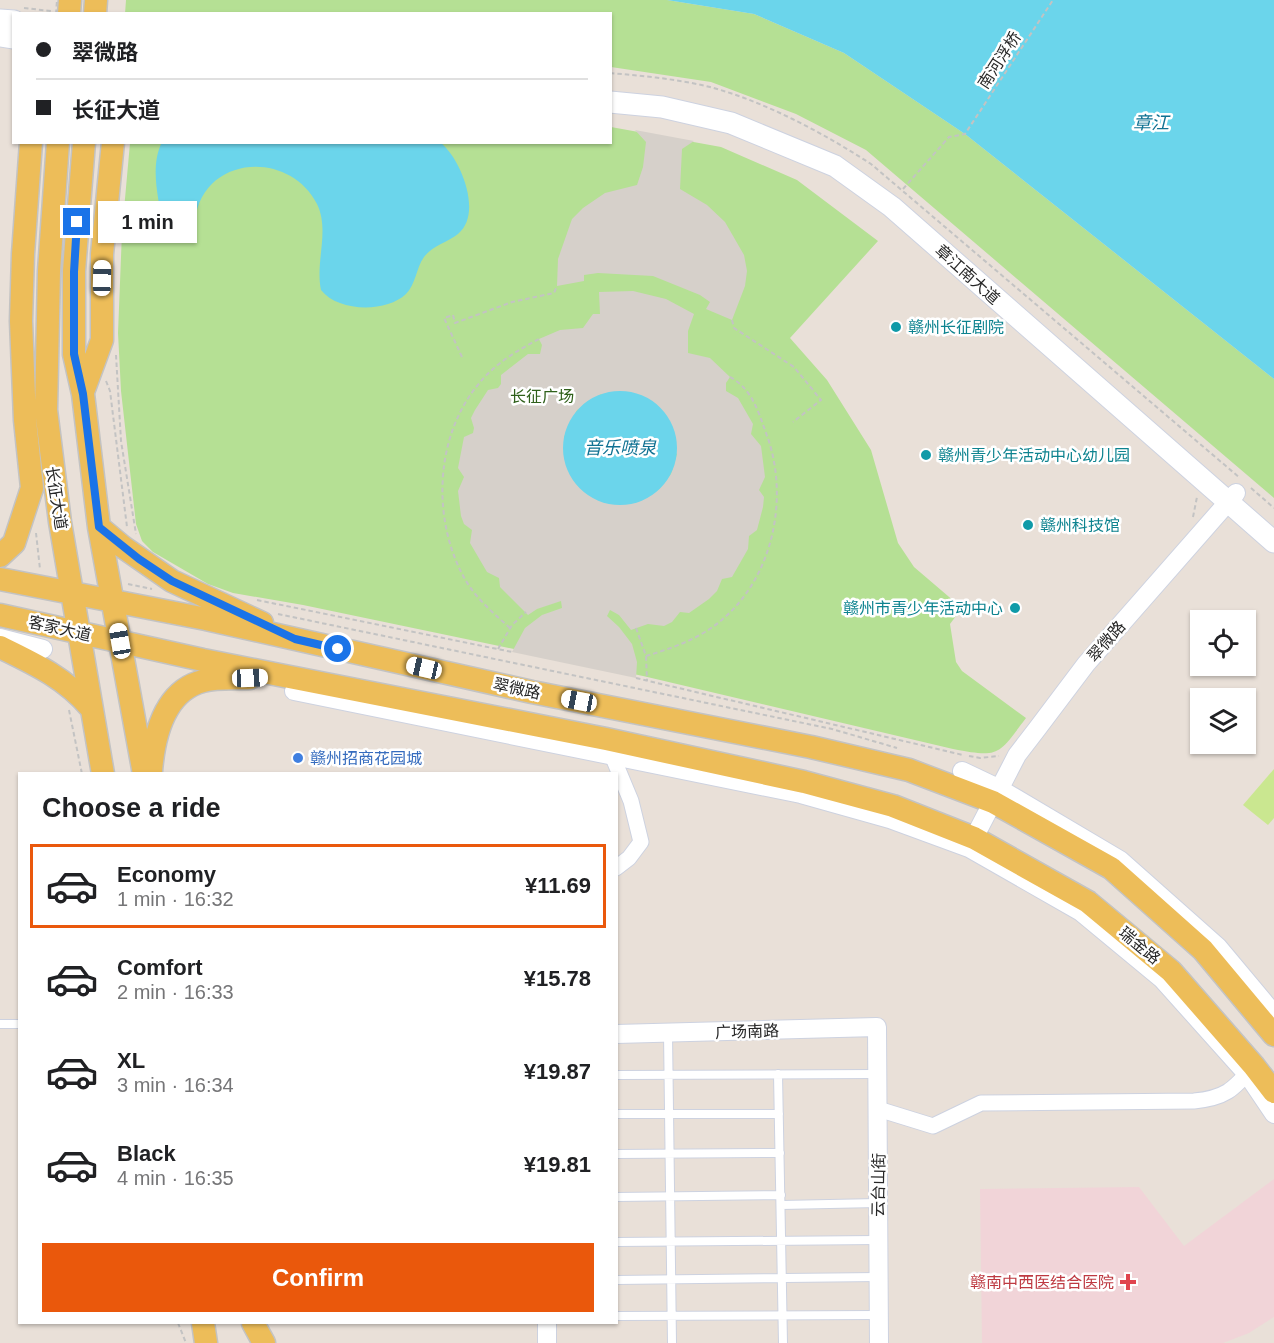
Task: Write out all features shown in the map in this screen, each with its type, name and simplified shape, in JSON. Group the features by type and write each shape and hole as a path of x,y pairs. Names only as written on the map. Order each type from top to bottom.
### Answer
{"main road":[{"name":"章江南大道","path":"612,88 663,94 735,110 842,156 899,198 1232,498 1274,542"},
{"name":"章江南大道","path":"612,102 662,107 731,123 835,166 892,207 1232,498 1274,525"},
{"path":"0,556 14,543 32,488 24,390 22,263 31,144"},
{"name":"长征大道","path":"58,144 51,220 46,410 53,474 78,632 79,706 102,772"},
{"path":"84,144 77,222 74,354 83,394 99,527 144,772"},
{"path":"83,394 106,353 102,340 102,255 112,144"},
{"path":"24,390 48,337"},
{"path":"27,438 53,474"},
{"path":"99,527 131,553 172,581 295,639"},
{"path":"0,579 72,592"},
{"name":"翠微路","path":"72,592 532,692 833,752 909,770 997,796"},
{"name":"客家大道","path":"0,615 120,641"},
{"name":"翠微路","path":"120,641 294,683 609,748 815,785 893,806 974,838"},
{"path":"0,647 58,676 75,688 79,706"},
{"path":"150,772 158,726 176,698 189,686 206,680 294,683"},
{"path":"997,796 1111,868 1203,950 1274,1035"},
{"name":"瑞金路","path":"974,838 1088,902 1171,971 1251,1070 1274,1092"},
{"path":"196,1343 198,1324"},
{"path":"203,1324 206,1343"},
{"path":"252,1324 254,1343"},
{"path":"253,1324 264,1343"}],"street":[{"name":"翠微路","path":"974,838 1017,755 1086,664 1232,498"},
{"path":"0,638 43,649"},
{"path":"609,748 631,801 641,842 629,858 618,866"},
{"path":"609,748 801,794 890,819 969,848 1081,912 1162,979 1251,1070 1274,1114"},
{"path":"962,771 997,796 1120,860 1218,947 1274,1014"},
{"name":"广场南路","path":"618,1034 877,1027"},
{"name":"云台山街","path":"877,1027 879,1343"},
{"path":"878,1109 933,1126 981,1103 1216,1099 1233,1089 1251,1070"},
{"path":"547,1324 547,1343"}],"lane":[{"path":"0,1024 18,1024"},
{"path":"668,1033 672,1343"},
{"path":"778,1074 783,1343"},
{"path":"618,1075 878,1074"},
{"path":"618,1114 779,1114"},
{"path":"618,1154 780,1153"},
{"path":"618,1197 781,1195"},
{"path":"781,1204 878,1203"},
{"path":"618,1242 877,1240"},
{"path":"618,1280 878,1277"},
{"path":"618,1316 879,1315"}],"path":[{"path":"57,0 64,10"},
{"name":"南河浮桥","path":"903,189 949,137 965,134 1053,0"},
{"path":"40,12 64,10"},
{"path":"462,357 444,318 453,315 455,323 512,302 554,293 557,286"},
{"path":"732,320 735,328 794,367 821,400 793,422"},
{"path":"510,628 474,593 459,567 443,510 443,465 461,411 477,385 508,356 539,339"},
{"path":"106,353 127,531"},
{"path":"106,353 124,471 137,536"},
{"path":"646,656 706,631 725,615 750,587 774,532 778,488 772,447 750,395 742,383 730,377"},
{"path":"1189,524 1195,514 1196,494"},
{"path":"142,587 162,591"},
{"path":"253,600 512,652"},
{"path":"498,649 510,628 526,612"},
{"path":"274,614 832,729 904,750"},
{"path":"636,628 646,656 647,681"},
{"path":"636,678 971,756 992,758 1002,754"},
{"path":"79,706 82,772"},
{"path":"178,1324 186,1343"}],"shaded area":[{"path":"635,130 694,141 682,149 680,189 707,205 725,222 744,255 747,271 745,286 732,320 706,309 710,302 700,295 653,276 598,273 584,275 584,281 557,286 558,259 572,219 583,208 605,193 637,185 643,167 646,142"},
{"path":"633,291 666,299 694,314 688,331 688,353 710,358 730,377 726,383 726,391 738,398 753,424 751,434 761,446 765,477 759,490 764,497 757,530 749,536 748,549 732,577 722,579 717,591 709,599 689,613 680,612 672,622 664,626 648,624 631,630 619,615 610,610 607,616 632,644 637,662 636,678 512,652 525,628 542,615 562,608 561,601 537,609 528,615 500,587 499,578 487,572 470,543 472,530 464,524 461,516 458,491 464,477 458,468 464,437 473,433 471,418 488,390 498,388 501,384 501,375 528,354 540,354 542,345 539,339 560,330 583,328 593,314 600,314 599,292","holes":["601,394 677,454 671,474 658,490 640,501 608,503 564,437 577,410"]},
{"name":"赣南中西医结合医院","path":"1274,1179 1274,1317 1249,1333 1223,1343 982,1343 980,1189 1139,1187 1184,1246"}],"green space":[{"path":"126,0 667,0 754,14 844,53 965,134 1274,379 1274,498 866,150 796,114 711,82 612,67 612,12 125,12"},
{"name":"长征广场","path":"612,127 721,147 797,180 878,241 790,338 827,380 871,450 898,543 914,567 962,608 950,624 956,662 962,671 1026,718 997,751 980,753 953,749 643,676 303,605 233,593 208,584 153,552 142,541 136,524 121,391 118,333 122,232 130,144 612,144"},
{"path":"1274,769 1274,818 1268,825 1243,805"}],"water":[{"name":"章江","path":"667,0 1274,0 1274,379 965,134 844,53 754,14"},
{"path":"161,144 442,144 456,161 462,174 469,201 469,214 458,234 431,250 424,257 412,286 406,294 397,300 375,307 350,306 339,303 321,290 321,214 304,186 287,174 268,168 248,167 229,172 213,183 201,199 195,221 162,221 157,191 158,151"},
{"name":"音乐喷泉","path":"620,391 642,396 660,408 672,426 677,448 672,470 660,488 642,500 620,505 598,500 580,488 568,470 563,448 568,426 580,408 598,396"}],"place":[{"name":"赣州长征剧院","path":"896,327"},
{"name":"赣州青少年活动中心幼儿园","path":"926,455"},
{"name":"赣州科技馆","path":"1028,525"},
{"name":"赣州市青少年活动中心","path":"1015,608"},
{"name":"赣州招商花园城","path":"298,758"},
{"name":"赣南中西医结合医院","path":"1128,1282"}],"route":[{"path":"77,222 74,272 74,354 83,394 99,527 139,559 172,581 223,603 295,639 338,649"}]}
